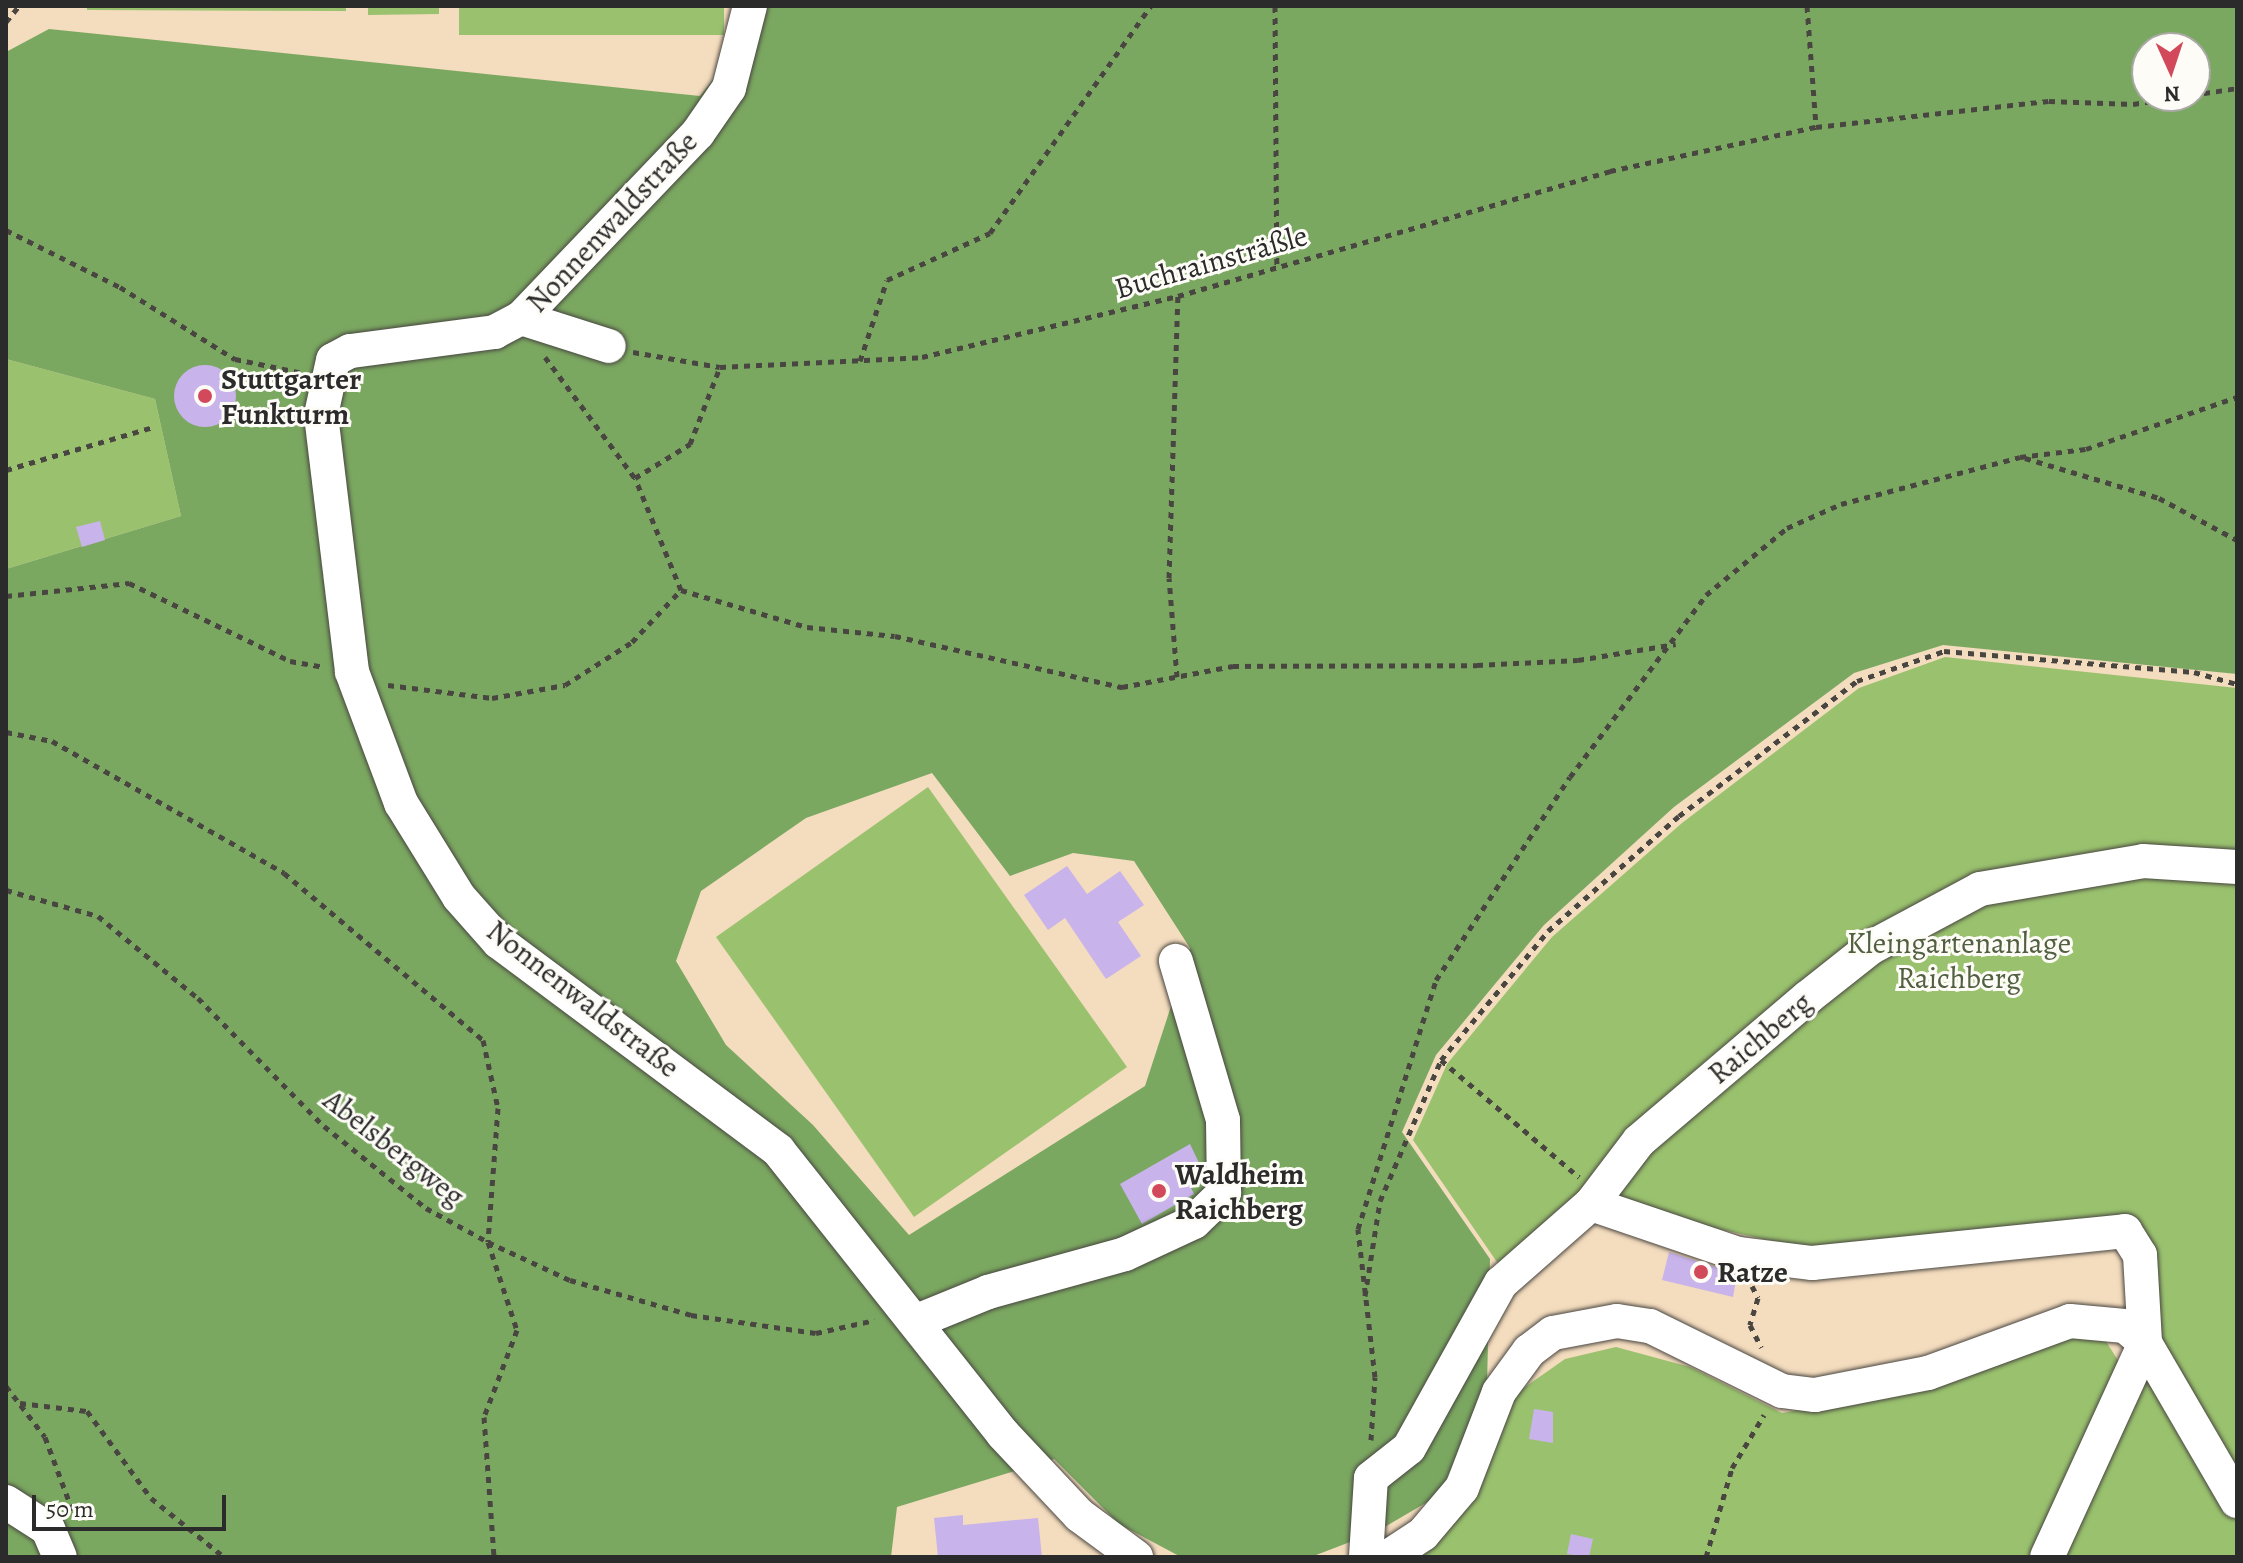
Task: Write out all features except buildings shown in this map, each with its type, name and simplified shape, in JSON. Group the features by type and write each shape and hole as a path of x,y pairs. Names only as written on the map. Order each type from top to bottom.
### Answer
{"street":[{"name":"Nonnenwaldstraße","path":"750,6 729,88 698,133 521,318 481,335 350,351 333,360 324,378 321,415 352,672 401,803 489,931 778,1150 1041,1477 1136,1557"},
{"path":"521,318 609,346"},
{"name":"Raichberg","path":"1371,1478 1409,1448 1501,1283 1595,1199 1639,1141 1870,948 1934,912 2008,882 2143,861 2237,867"},
{"path":"911,1315 1125,1254 1194,1222 1224,1193 1223,1120 1176,961"},
{"path":"1595,1199 1738,1254 1812,1263 2125,1231 2140,1255 2145,1343 2047,1557"},
{"path":"1388,1557 1423,1534 1453,1500 1512,1369 1553,1333 1617,1321 1650,1326 1782,1391 1841,1393 1898,1381 2070,1321 2125,1326 2145,1343 2237,1501"},
{"path":"1366,1557 1371,1478"},
{"path":"6,1502 68,1543"}],"path":[{"path":"6,22 19,6"},
{"path":"860,361 887,280 990,233 1151,6"},
{"path":"1275,6 1277,267"},
{"path":"1807,6 1816,127"},
{"name":"Buchrainsträßle","path":"609,346 720,367 860,361 995,343 1178,296 1610,171 1816,127 2049,101 2133,104 2237,88"},
{"path":"6,230 120,287 235,359 324,378"},
{"path":"1177,677 1169,578 1178,296"},
{"path":"521,318 635,478 681,590"},
{"path":"635,478 690,444 720,367"},
{"path":"1371,1478 1375,1377 1364,1305 1358,1229 1436,980 1570,777 1676,644 1706,595 1787,528 1841,504 2020,457 2086,449 2237,397"},
{"path":"6,470 153,427"},
{"path":"2020,457 2076,467 2159,498 2237,540"},
{"path":"6,596 129,583 290,661 352,672 413,692 492,698 565,685 632,642 681,590"},
{"path":"681,590 807,627 895,636 1122,687 1233,666 1578,660 1676,644"},
{"path":"1364,1305 1380,1201 1441,1060 1548,931 1679,816 1857,681 1944,651 2194,672 2237,684"},
{"path":"6,732 52,741 284,873 483,1040 498,1108 488,1242 517,1330 484,1417 494,1557"},
{"name":"Abelsbergweg","path":"6,890 98,916 198,998 324,1126 426,1208 488,1242 570,1280 691,1315 816,1333 911,1315"},
{"path":"1441,1060 1595,1199"},
{"path":"1706,1557 1732,1468 1782,1391 1750,1325 1758,1298 1738,1254"},
{"path":"6,1386 62,1471 68,1543"},
{"path":"20,1403 87,1411 151,1498 224,1557"}],"green space":[{"path":"87,6 346,6 346,11 87,10"},
{"path":"368,6 439,6 439,14 368,15"},
{"path":"459,6 724,6 724,35 459,35"},
{"path":"751,6 2237,6 2237,674 1943,645 1854,673 1674,807 1544,925 1436,1055 1402,1132 1490,1259 1487,1384 1475,1428 1436,1497 1376,1532 1311,1557 1181,1557 1119,1524 1054,1459 897,1507 891,1557 6,1557 6,569 181,516 155,399 6,359 6,52 49,29 700,96 724,66","holes":["932,773 1010,876 1073,853 1134,861 1190,948 1145,1086 909,1235 813,1125 726,1045 676,961 701,891 806,818"]},
{"path":"6,359 155,399 181,516 6,569"},
{"name":"Kleingartenanlage Raichberg","path":"1945,657 2237,688 2237,1557 1407,1557 1455,1521 1515,1394 1565,1359 1616,1347 1690,1367 1782,1413 1931,1387 2069,1337 2104,1338 2122,1367 2139,1230 1812,1250 1616,1206 1499,1265 1413,1140 1447,1064 1552,937 1682,823 1859,688"},
{"path":"928,787 1127,1067 914,1217 716,937"}],"place":[{"name":"Stuttgarter Funkturm","path":"205,396"},
{"name":"Waldheim Raichberg","path":"1159,1191"},
{"name":"Ratze","path":"1701,1272"}]}
